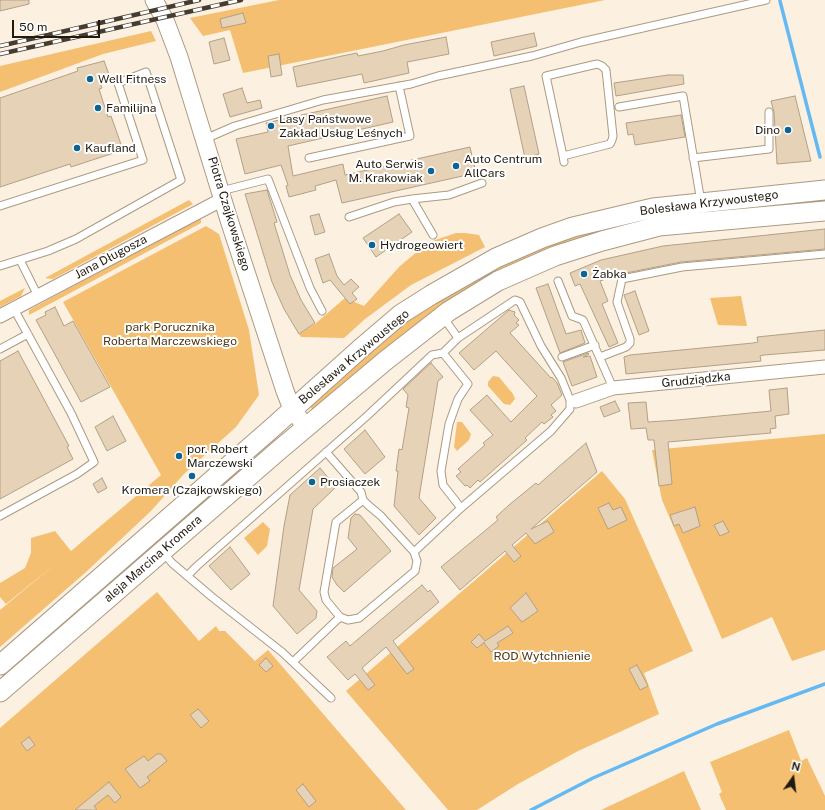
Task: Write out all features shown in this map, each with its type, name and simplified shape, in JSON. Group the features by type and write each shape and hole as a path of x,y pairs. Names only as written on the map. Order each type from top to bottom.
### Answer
{"main road":[{"name":"Bolesława Krzywoustego","path":"292,409 402,314 431,295 496,258 542,238 573,227 653,208 825,190"},
{"name":"Bolesława Krzywoustego","path":"306,427 443,316 498,281 555,256 602,241 659,226 825,211"},
{"name":"aleja Marcina Kromera","path":"0,665 292,409"},
{"name":"aleja Marcina Kromera","path":"0,692 306,427"}],"street":[{"name":"Piotra Czajkowskiego","path":"154,0 165,20 179,57 284,389 292,409 306,427"},
{"name":"Jana Długosza","path":"0,316 222,195"},
{"name":"Grudziądzka","path":"573,401 613,388 825,367"}],"lane":[{"path":"205,139 235,126 324,100 399,86 532,56 581,42 766,0"},
{"path":"597,64 606,70 613,136 612,140 610,144 563,159 546,76 597,64"},
{"path":"0,206 143,160 118,83 146,72 181,180 76,239 48,251 0,266"},
{"path":"309,158 410,136 399,86"},
{"path":"619,107 684,96 701,202"},
{"path":"693,158 714,154 769,149 769,112"},
{"path":"222,195 268,179 310,288 322,310"},
{"path":"349,217 412,198 449,195 482,183"},
{"path":"412,198 433,235"},
{"path":"600,357 626,347 630,343 630,339 617,302 622,279 682,267 825,254"},
{"path":"20,260 38,296"},
{"path":"558,281 572,316 582,320 595,345 613,388"},
{"path":"187,576 432,355 443,353 458,338 515,300 520,302 541,346 573,401 570,409 551,431 461,508 414,552"},
{"path":"0,516 77,474 94,462 71,413 14,309"},
{"path":"443,316 458,338"},
{"path":"0,349 28,334"},
{"path":"562,357 595,345"},
{"path":"443,353 468,384 458,399 449,424 441,472 443,485 461,508"},
{"path":"326,452 361,492 363,500 381,516 414,552 417,561 416,571 359,618 348,620 340,617 326,600 324,592 336,522 363,500"},
{"path":"162,551 172,563 293,662 331,698"},
{"path":"293,662 340,617"}],"green space":[{"path":"279,0 605,0 243,73 230,30 203,36 190,18"},
{"path":"151,31 156,41 103,54 0,92 0,66"},
{"path":"825,197 825,204 558,248 313,410 311,408 311,404 410,319 447,293 534,248 628,220"},
{"path":"189,200 193,204 53,279 45,278"},
{"path":"201,217 201,223 29,315 29,310"},
{"name":"park Porucznika Roberta Marczewskiego","path":"206,226 219,234 249,330 259,395 236,427 184,474 151,511 86,572 0,647 0,610 59,561 6,604 0,597 0,583 25,568 31,553 31,538 55,531 71,551 161,475 63,302"},
{"path":"456,233 479,235 485,247 411,285 365,319 344,338 301,337 299,334 315,324 345,298 364,306 400,266 418,251 435,240"},
{"path":"25,288 21,296 0,307 0,301"},
{"path":"741,296 747,326 718,325 710,298"},
{"path":"493,376 499,377 513,394 515,399 510,405 504,404 488,386 488,382"},
{"path":"457,422 462,422 471,434 469,440 457,451 454,447"},
{"path":"825,434 825,650 792,661 772,617 722,639 662,500 652,450"},
{"name":"ROD Wytchnienie","path":"602,471 625,499 693,651 644,673 659,714 578,751 518,784 477,810 448,810 346,691"},
{"path":"263,522 270,529 267,546 258,555 244,538"},
{"path":"157,592 199,641 216,626 219,631 225,631 255,661 268,650 406,810 0,810 0,728"},
{"path":"789,730 801,761 807,758 825,796 825,810 726,810 719,794 722,792 710,762"},
{"path":"684,771 701,810 601,810"}],"building":[{"path":"0,0 29,0 29,4 0,11"},
{"path":"243,13 246,23 222,28 220,19"},
{"path":"534,33 537,46 494,56 491,42"},
{"path":"446,37 449,54 407,62 409,73 364,83 362,74 297,87 293,67 357,53 358,56"},
{"path":"224,38 230,60 214,64 209,42"},
{"path":"279,54 282,75 271,77 268,56"},
{"path":"104,61 110,77 99,81 102,88 99,89 108,117 111,116 123,150 71,167 70,164 0,187 0,98 78,71 77,68"},
{"path":"668,75 683,75 684,84 616,96 614,83"},
{"path":"524,86 539,154 525,158 510,89"},
{"path":"242,88 247,103 260,100 262,108 230,117 223,94"},
{"path":"387,96 393,122 288,146 293,176 343,164 345,175 470,147 476,173 342,203 336,180 315,186 316,190 289,197 286,186 288,185 281,165 245,174 236,139 268,132 266,123"},
{"name":"Dino","path":"795,96 811,161 777,164 774,112 771,101"},
{"path":"681,115 685,137 635,145 633,134 628,135 626,123"},
{"path":"267,190 277,222 274,223 290,275 301,300 315,323 299,334 284,309 272,282 245,194"},
{"path":"319,214 325,232 315,235 310,216"},
{"path":"399,214 412,232 376,257 363,238"},
{"path":"825,229 825,249 681,262 621,274 600,281 608,301 602,304 618,343 609,347 580,284 575,286 570,273 601,260 663,246"},
{"path":"329,254 337,276 344,285 351,279 359,287 352,293 357,299 350,304 330,280 323,283 315,259"},
{"path":"548,284 566,334 581,330 585,343 560,353 536,288"},
{"path":"635,291 649,331 639,335 624,295"},
{"path":"55,307 64,326 73,321 110,387 81,402 36,320 46,315 45,312"},
{"path":"509,310 515,312 514,315 519,320 516,323 519,325 510,333 551,378 552,377 557,383 562,395 551,405 556,411 551,415 553,417 544,424 542,422 525,438 527,440 480,482 478,480 470,488 467,485 465,486 456,476 461,472 458,469 485,445 483,443 493,435 470,410 487,395 511,422 537,396 496,351 474,370 459,353"},
{"path":"825,330 825,350 764,355 760,356 761,361 626,374 624,357 630,355 753,343 758,342 757,337"},
{"path":"18,351 69,446 67,447 73,459 0,499 0,361"},
{"path":"588,353 589,354 583,357 590,356 597,377 572,386 563,362"},
{"path":"431,363 443,377 438,381 419,498 436,518 419,535 394,506 398,471 396,471 399,449 402,450 409,408 406,407 408,395 403,389"},
{"path":"787,388 789,414 775,416 776,428 770,429 771,433 668,442 672,484 659,486 654,440 648,440 646,428 631,429 628,403 646,402 648,422 678,420 771,411 769,390"},
{"path":"615,401 620,411 604,417 600,407"},
{"path":"113,416 126,441 107,451 95,427"},
{"path":"365,430 385,457 365,474 344,449"},
{"path":"586,443 597,472 531,529 548,521 554,532 535,544 526,533 512,545 521,556 514,562 505,551 460,590 441,567 498,520 496,517 509,505 536,483 538,485"},
{"path":"320,468 336,487 313,509 299,590 317,611 316,618 297,634 273,606 284,526 290,495"},
{"path":"102,478 107,488 98,493 93,484"},
{"path":"609,503 613,510 621,507 627,520 608,529 598,508"},
{"path":"695,507 700,526 683,533 679,524 674,526 670,515"},
{"path":"355,514 360,515 391,551 344,592 332,577 333,568 357,549 348,538 351,518"},
{"path":"723,521 729,532 720,536 714,525"},
{"path":"230,547 250,574 231,590 209,566"},
{"path":"422,585 428,592 430,590 439,602 393,641 414,669 407,674 386,647 362,668 375,685 368,690 355,674 348,680 327,657 346,641 350,646"},
{"path":"526,593 538,611 522,622 510,608"},
{"path":"508,626 513,633 497,643 499,646 491,652 484,643 485,642 477,648 471,642 479,634 485,641"},
{"path":"266,658 273,666 266,672 259,665"},
{"path":"637,665 648,686 640,690 629,669"},
{"path":"198,709 209,721 201,728 190,715"},
{"path":"29,737 35,745 27,751 21,743"},
{"path":"157,754 161,754 167,761 147,777 150,781 140,788 125,769 144,756 148,761"},
{"path":"109,782 121,797 115,803 108,795 94,806 97,810 75,810"},
{"path":"303,784 316,801 309,807 296,790"}],"waterway":[{"path":"780,1 820,157"},
{"path":"531,810 593,778 717,724 825,684"}],"railway":[{"path":"0,46 199,0"},
{"path":"0,54 241,0"}],"place":[{"name":"Well Fitness","path":"90,79"},
{"name":"Familijna","path":"98,108"},
{"name":"Lasy Państwowe Zakład Usług Leśnych","path":"271,126"},
{"name":"Dino","path":"788,130"},
{"name":"Kaufland","path":"77,148"},
{"name":"Auto Centrum AllCars","path":"456,166"},
{"name":"Auto Serwis M. Krakowiak","path":"431,171"},
{"name":"Hydrogeowiert","path":"372,245"},
{"name":"Żabka","path":"584,274"},
{"name":"por. Robert Marczewski","path":"179,456"},
{"name":"Kromera (Czajkowskiego)","path":"192,476"},
{"name":"Prosiaczek","path":"312,482"}]}
